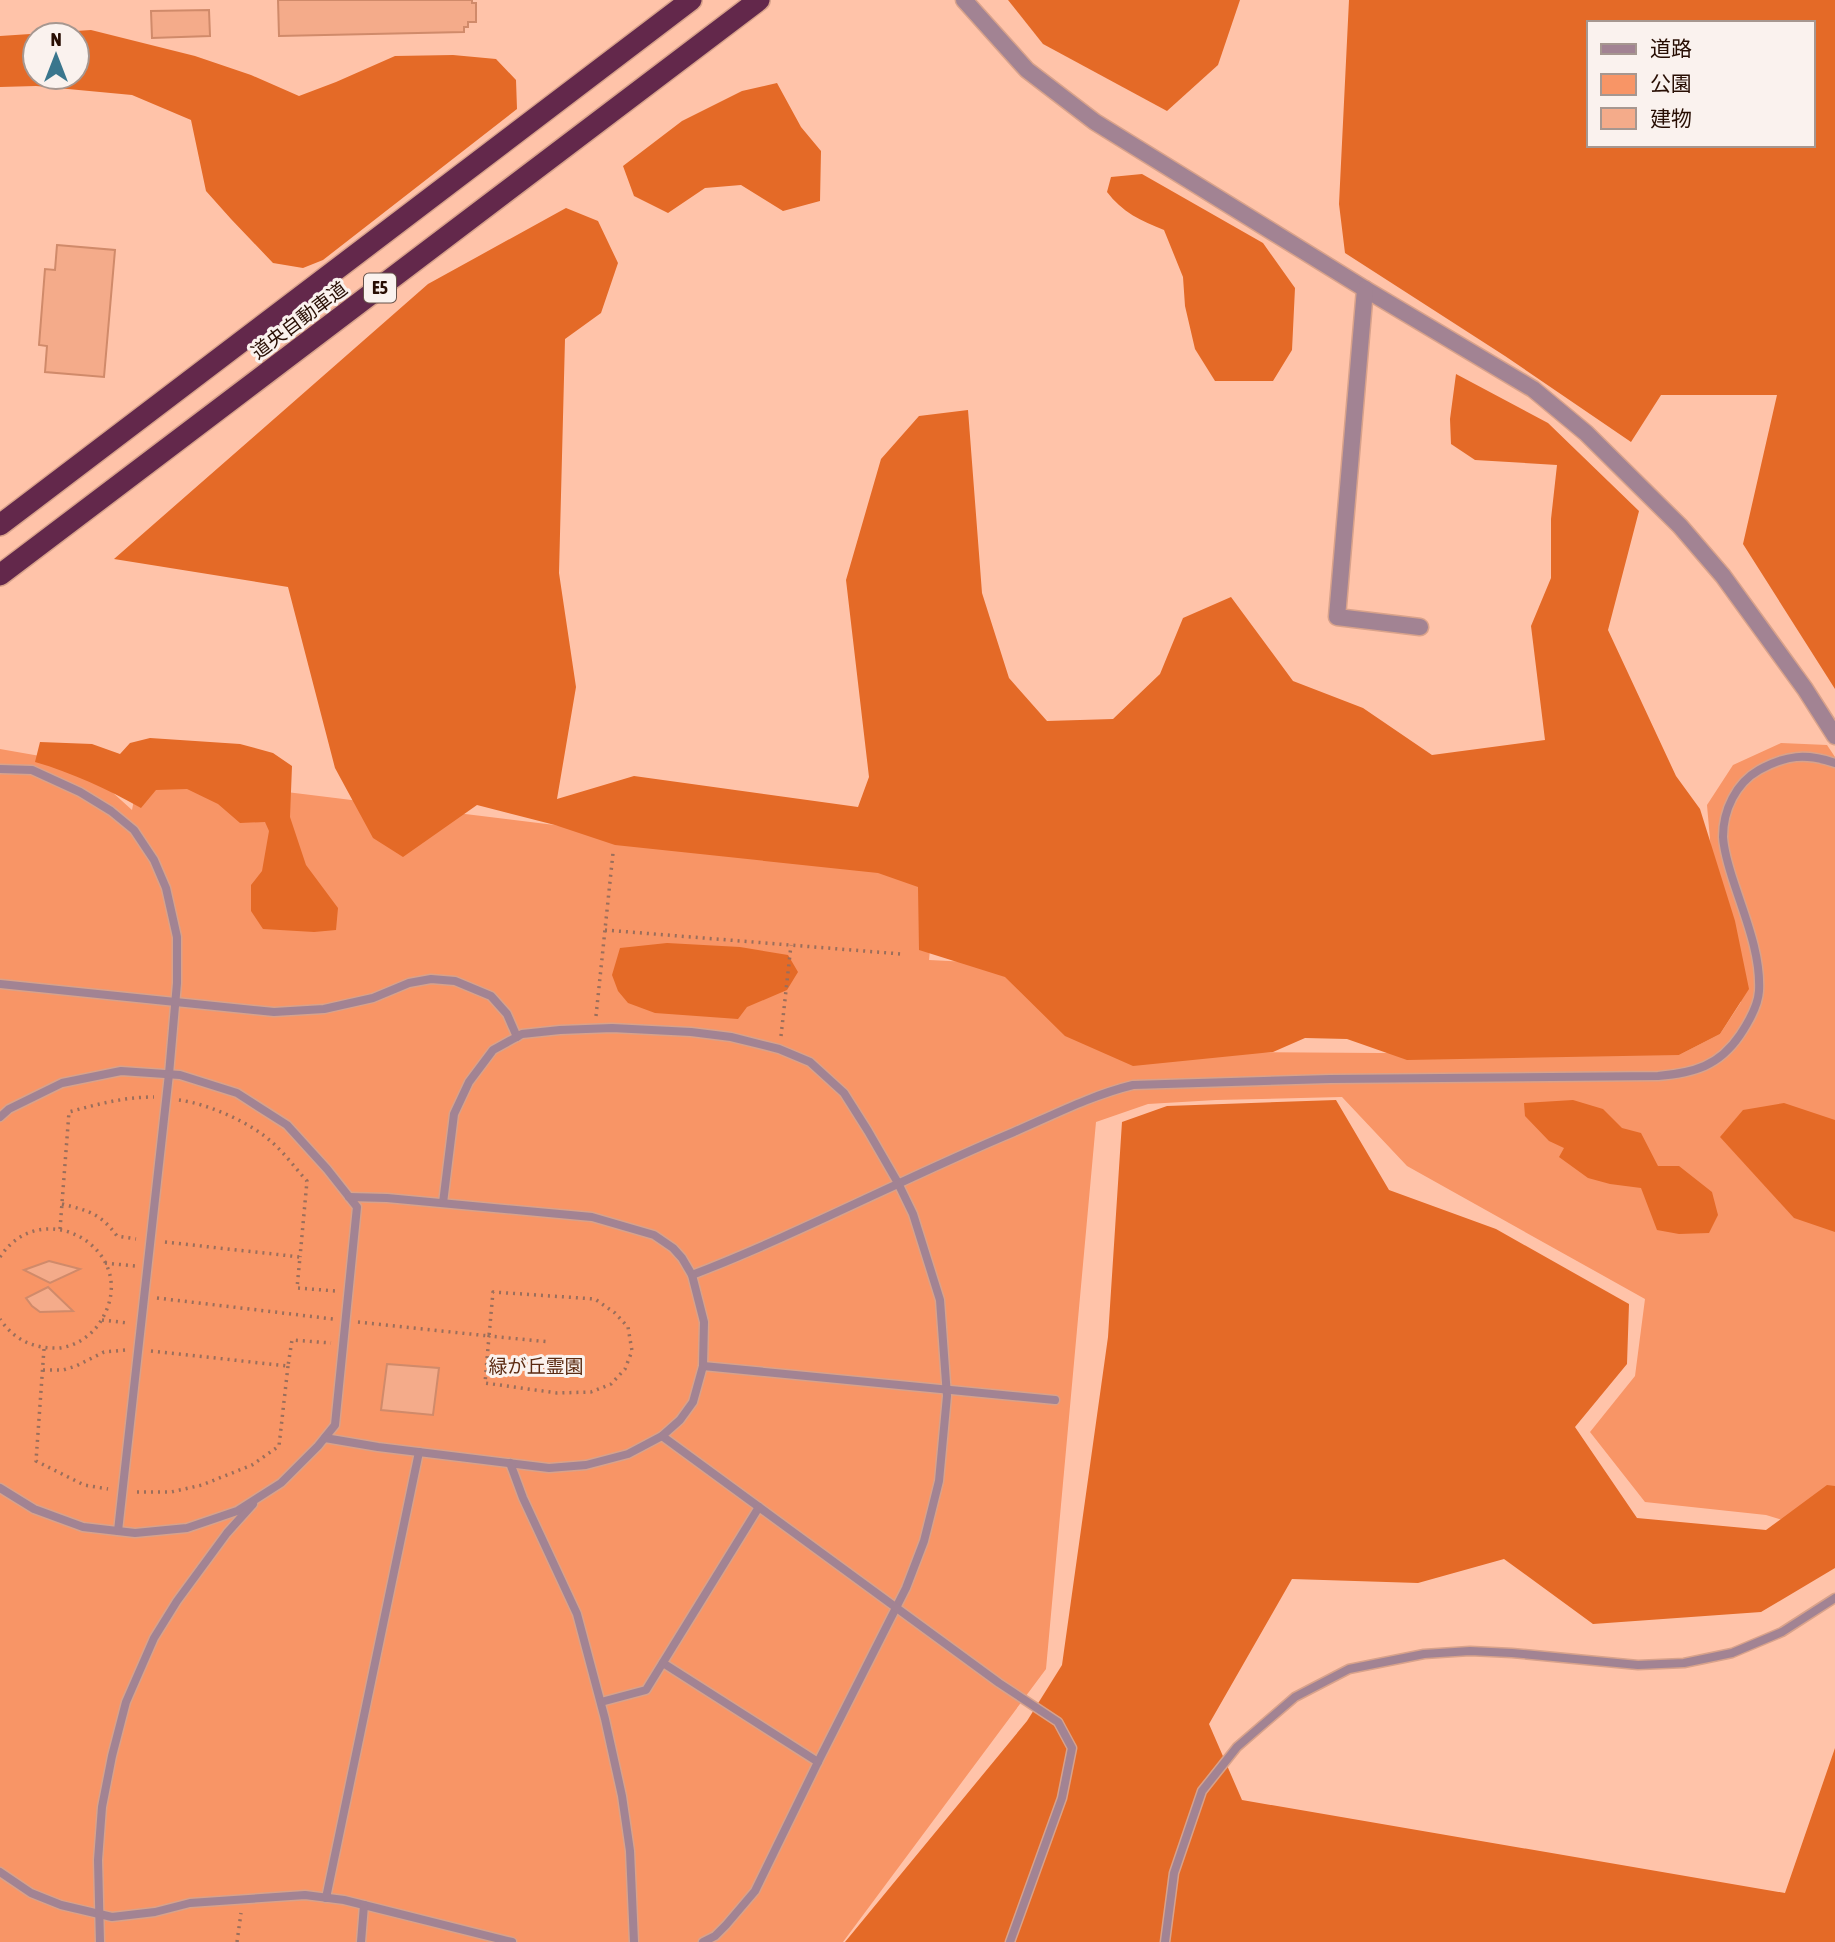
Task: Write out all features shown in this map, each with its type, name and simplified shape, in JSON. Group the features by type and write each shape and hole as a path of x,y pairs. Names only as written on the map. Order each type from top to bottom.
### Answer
{"highway":[{"name":"道央自動車道","path":"0,525 691,0"},
{"name":"道央自動車道","path":"0,575 759,0"}],"street":[{"path":"964,0 1027,70 1095,122 1533,389 1587,433 1680,526 1723,576 1805,689 1835,736"},
{"path":"1365,289 1337,617 1420,627"}],"lane":[{"path":"692,1275 736,1258 1108,1091 1133,1085 1330,1079 1658,1076 1705,1067 1732,1047 1749,1022 1759,994 1758,962 1727,862 1723,837 1725,816 1737,787 1749,776 1770,764 1791,757 1816,757 1835,763"},
{"path":"0,769 32,770 80,792 111,811 134,830 154,860 166,888 177,937 169,1074 118,1531"},
{"path":"0,984 274,1012 324,1009 373,998 431,979 455,981 491,996 507,1014 517,1037"},
{"path":"443,1203 454,1114 469,1082 493,1050 522,1034 594,1029 691,1032 731,1037 779,1049 810,1062 844,1093 898,1183 913,1214 940,1300 947,1390 939,1481 924,1541 906,1588 755,1891 715,1936 703,1942"},
{"path":"0,1116 62,1083 121,1071 180,1075 237,1093 287,1125 327,1169 356,1207 335,1424 281,1483 237,1511 187,1528 135,1534 83,1527 33,1509 0,1488"},
{"path":"325,1438 549,1468 586,1465 628,1454 662,1436 680,1420 692,1402 703,1366 704,1322 692,1275 674,1248 654,1235 592,1217 387,1198 349,1197"},
{"path":"703,1366 1055,1399"},
{"path":"662,1436 999,1683 1059,1721 1072,1748 1062,1798 1010,1942"},
{"path":"326,1898 419,1452"},
{"path":"510,1463 551,1562 577,1614 601,1702 622,1796 630,1851 634,1942"},
{"path":"100,1942 98,1860 102,1807 127,1702 154,1638 177,1601 227,1533 261,1496"},
{"path":"601,1702 646,1690 759,1507"},
{"path":"1165,1942 1174,1873 1202,1791 1237,1747 1295,1697 1349,1670 1424,1654 1470,1651 1638,1665 1684,1663 1732,1653 1782,1632 1835,1598"},
{"path":"663,1663 818,1762"},
{"path":"0,1872 31,1893 61,1905 112,1917 155,1912 190,1903 305,1895 364,1905 494,1940 512,1942"},
{"path":"361,1942 364,1905"}],"path":[{"path":"594,1029 613,853"},
{"path":"605,930 901,954"},
{"path":"779,1049 791,945"},
{"path":"60,1229 69,1112 136,1097 195,1102 223,1112 273,1142 307,1181 297,1288 348,1292"},
{"path":"62,1204 90,1212 106,1222 117,1236 300,1257"},
{"path":"0,1256 16,1239 34,1230 60,1229 74,1232 90,1242 102,1256 110,1273 112,1292 108,1310 98,1327 84,1339 65,1347 44,1349 24,1343 8,1331 0,1319"},
{"path":"105,1263 148,1267"},
{"path":"493,1292 595,1299 615,1313 628,1327 632,1351 625,1369 611,1384 592,1392 557,1393 485,1382 489,1336 493,1292"},
{"path":"144,1296 550,1342"},
{"path":"102,1320 141,1325"},
{"path":"131,1492 171,1492 202,1485 252,1465 279,1446 292,1340 343,1344"},
{"path":"44,1349 36,1461 83,1485 113,1489"},
{"path":"43,1370 63,1370 104,1352 138,1350 288,1366"},
{"path":"237,1942 243,1900"}],"green space":[{"name":"緑が丘霊園","path":"1781,743 1827,745 1835,757 1835,1536 1766,1515 1645,1502 1590,1432 1635,1376 1645,1299 1407,1166 1342,1097 1148,1104 1096,1122 1046,1669 843,1942 0,1942 0,749 80,763 132,810 139,774 937,872 929,960 1008,964 1101,1051 1679,1055 1720,1034 1741,1002 1711,851 1707,805 1733,765"}],"shaded area":[{"path":"1008,0 1240,0 1218,65 1167,111 1043,44"},
{"path":"1349,0 1835,0 1835,689 1743,544 1777,395 1661,395 1631,442 1505,356 1345,253 1339,204"},
{"path":"91,30 195,56 251,75 299,96 395,56 453,55 496,59 516,80 517,109 323,260 303,268 273,263 206,191 191,120 132,95 89,91"},
{"path":"21,35 21,86 0,87 0,36"},
{"path":"777,83 801,127 821,151 820,201 783,211 741,185 705,188 668,213 634,196 623,166 682,121 742,91"},
{"path":"1142,174 1263,243 1295,288 1292,350 1273,381 1215,381 1195,349 1185,306 1183,277 1164,230 1132,215 1107,192 1111,177"},
{"path":"566,208 598,221 618,263 601,313 565,339 559,573 576,687 557,799 634,776 858,807 869,777 846,580 881,459 919,416 968,410 982,593 1009,678 1047,721 1113,719 1160,674 1183,618 1231,597 1293,681 1363,708 1432,755 1545,740 1531,626 1551,578 1551,519 1557,465 1475,460 1451,444 1450,419 1456,374 1548,423 1639,511 1608,630 1676,776 1700,809 1735,921 1749,989 1720,1034 1679,1055 1407,1060 1347,1039 1305,1038 1273,1052 1133,1066 1065,1036 1005,977 919,950 918,887 878,873 615,845 555,825 477,805 403,857 373,838 335,768 288,587 114,559 428,284"},
{"path":"150,738 240,744 273,753 292,766 290,817 306,865 338,908 336,930 314,932 263,929 251,911 251,885 262,871 269,831 265,822 240,823 218,804 187,789 156,790 141,808 90,782 35,762 40,742 92,744 120,754 130,743"},
{"path":"667,943 740,947 788,955 798,972 787,990 747,1007 738,1019 655,1013 628,1003 618,991 612,975 620,948"},
{"path":"1336,1100 1389,1190 1496,1229 1629,1304 1627,1364 1575,1427 1637,1518 1766,1530 1827,1485 1835,1486 1835,1568 1761,1612 1593,1624 1504,1559 1418,1583 1292,1579 1209,1724 1242,1800 1785,1893 1835,1748 1835,1942 845,1942 1027,1721 1062,1665 1108,1337 1122,1122 1167,1106"},
{"path":"1573,1100 1603,1109 1622,1128 1641,1133 1658,1166 1679,1166 1712,1192 1718,1215 1709,1233 1679,1234 1657,1230 1641,1188 1588,1178 1559,1157 1564,1148 1549,1141 1525,1116 1524,1103"},
{"path":"1784,1103 1835,1120 1835,1232 1794,1218 1720,1137 1743,1110"}],"building":[{"path":"278,0 472,0 472,3 476,3 476,22 468,22 464,32 279,36"},
{"path":"209,10 210,36 152,38 151,11"},
{"path":"57,245 115,250 104,377 45,372 47,346 39,345 45,269 55,270"},
{"path":"49,1261 80,1269 50,1283 24,1270"},
{"path":"48,1287 73,1311 40,1312 32,1306 26,1298"},
{"path":"387,1364 439,1368 433,1415 381,1410"}]}
